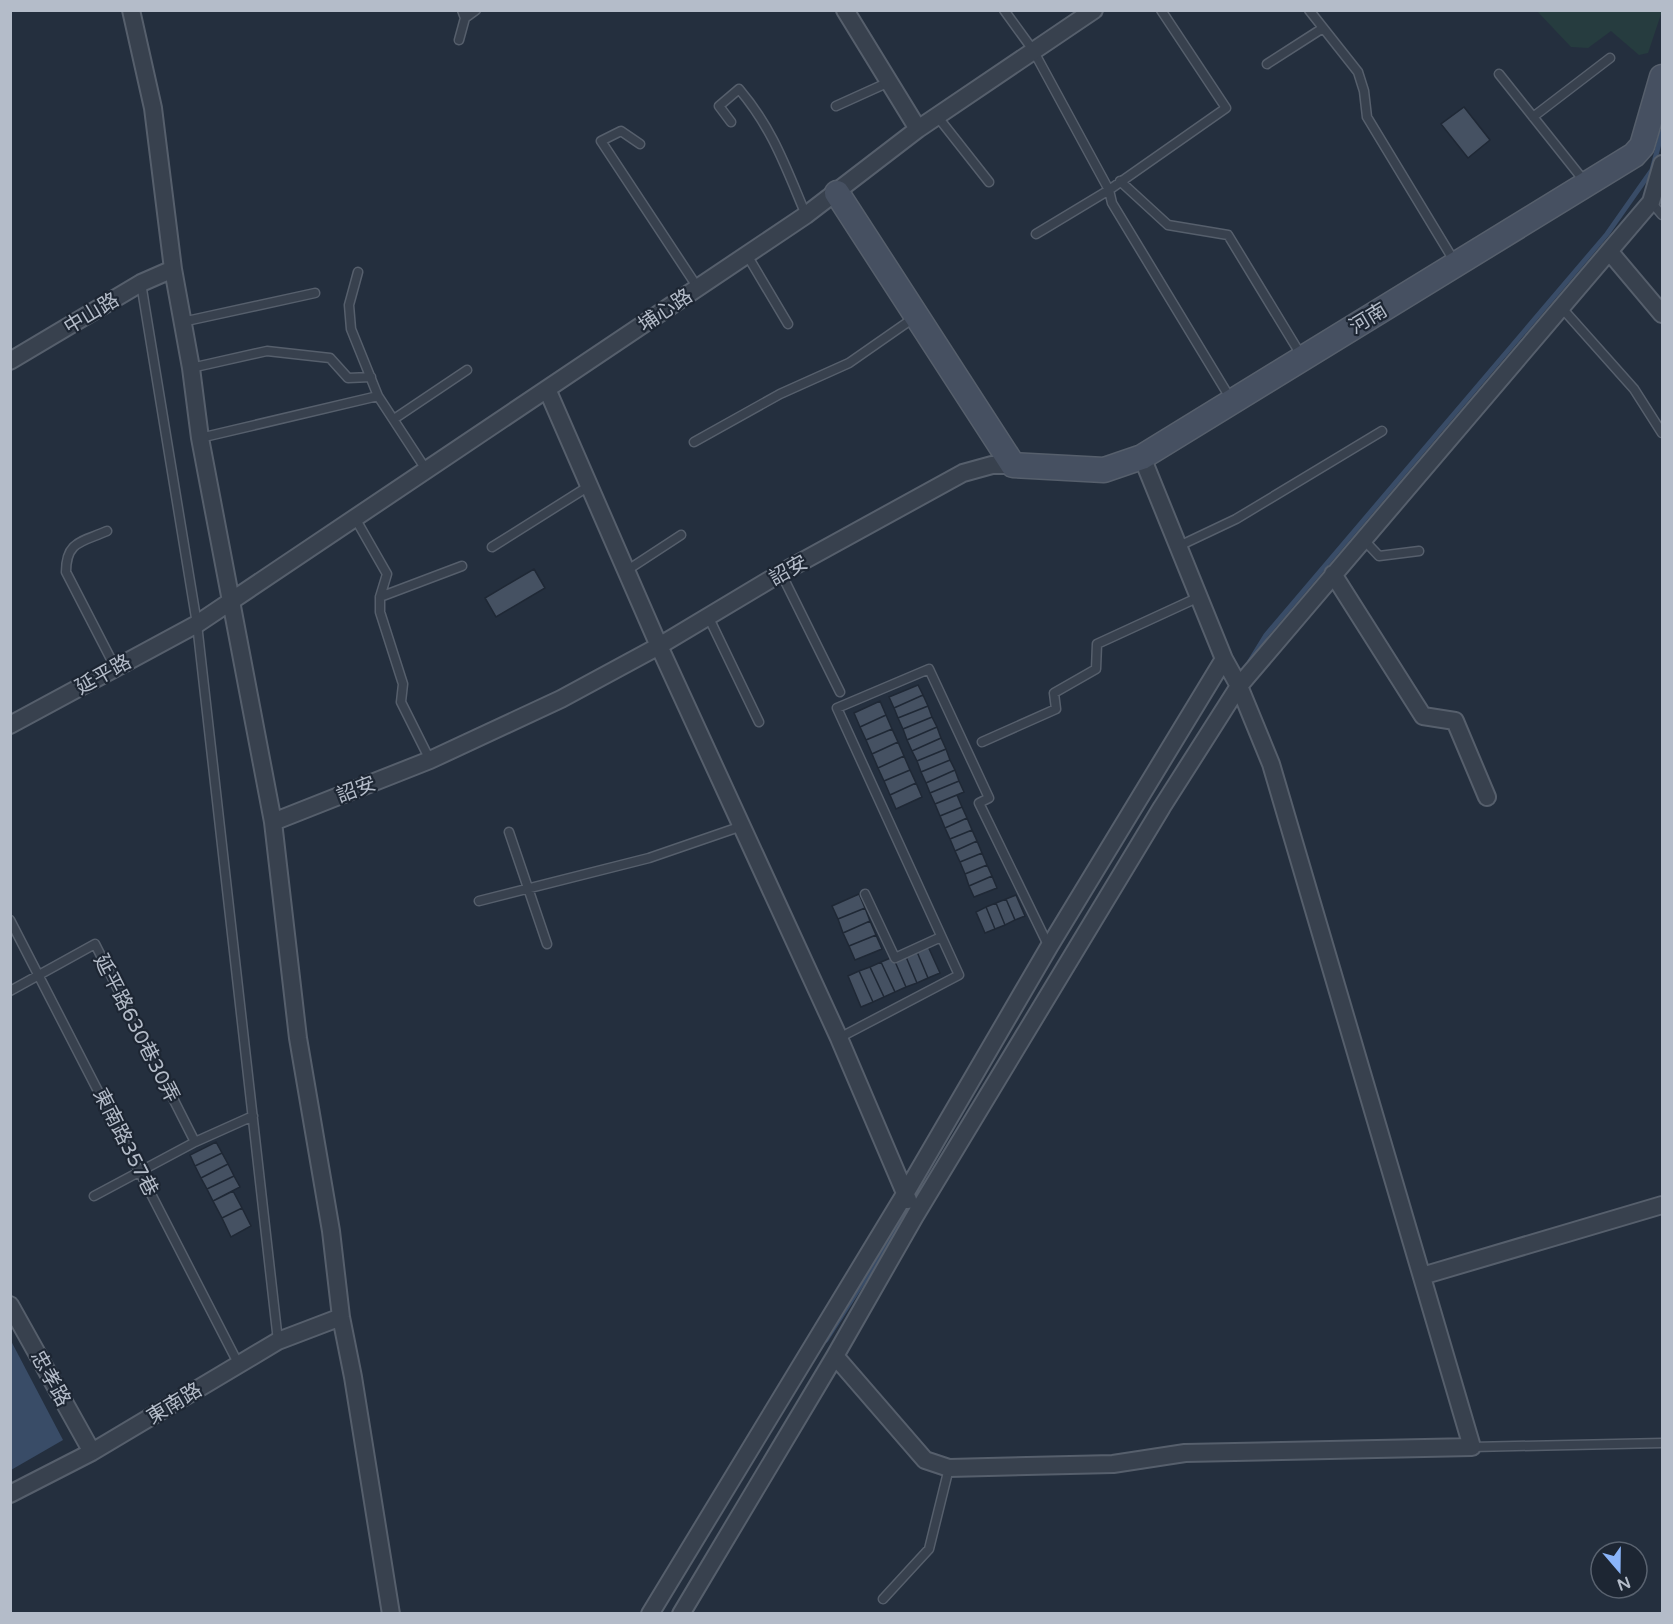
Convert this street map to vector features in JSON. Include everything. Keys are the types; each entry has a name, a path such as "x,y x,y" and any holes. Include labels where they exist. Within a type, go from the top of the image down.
{"street":[{"path":"131,10 153,108 173,269 191,368 200,438 273,822 298,1038 331,1231 341,1317 353,1377 391,1614"},
{"path":"845,10 918,129"},
{"name":"埔心路","path":"230,601 806,215 918,129 1094,10"},
{"name":"河南","path":"1013,465 1104,470 1142,457 1634,155 1642,146 1662,77"},
{"path":"681,1614 835,1356 915,1216 1162,807 1239,686 1651,202 1662,164"},
{"path":"837,193 1013,465"},
{"path":"1609,251 1660,305"},
{"name":"中山路","path":"10,361 141,282 173,269"},
{"path":"547,389 658,645 839,1038 915,1216"},
{"path":"835,1356 926,1460 949,1468 1113,1464 1185,1453 1472,1447 1271,764 1239,686 1224,659 1142,457"},
{"name":"詔安","path":"273,822 430,760 561,699 781,573 963,473 992,465 1013,465"},
{"path":"1333,574 1423,716 1455,721 1487,797"},
{"name":"延平路","path":"10,726 197,624 230,601"},
{"path":"650,1614 905,1194 1049,948 1224,659"},
{"path":"1422,1276 1662,1205"},
{"name":"忠孝路","path":"10,1305 92,1452"},
{"name":"東南路","path":"10,1494 92,1452 278,1341 341,1317"}],"lane":[{"path":"459,40 463,14 476,10"},
{"path":"1004,10 1033,50 1109,190 1112,203 1232,401"},
{"path":"1036,234 1109,190 1226,108 1161,10"},
{"path":"1309,10 1358,72 1364,91 1367,117 1456,264"},
{"path":"1267,64 1323,28"},
{"path":"1533,117 1610,58"},
{"path":"1499,74 1587,184"},
{"path":"836,106 889,82"},
{"path":"731,122 719,106 739,89 758,111 775,141 806,215"},
{"path":"937,116 989,182"},
{"path":"640,144 621,131 601,141 698,288"},
{"path":"1120,181 1168,225 1228,235 1303,358"},
{"path":"1651,202 1662,215"},
{"path":"747,255 788,324"},
{"path":"358,272 348,305 351,329 378,396 427,471"},
{"path":"141,282 197,624 278,1341"},
{"path":"182,322 315,293"},
{"path":"1561,307 1634,390 1662,433"},
{"path":"694,442 780,394 849,363 918,315"},
{"path":"191,368 267,351 330,358 348,378 370,378"},
{"path":"394,419 467,370"},
{"path":"200,438 378,396"},
{"path":"1179,546 1236,519 1382,431"},
{"path":"492,547 590,486"},
{"path":"355,518 387,574 380,597 380,612 403,684 401,702 430,760"},
{"path":"107,531 71,547 66,558 66,572 115,667"},
{"path":"626,571 681,535"},
{"path":"1363,538 1379,556 1419,551"},
{"path":"380,597 462,566"},
{"path":"781,573 840,692"},
{"path":"981,742 1056,709 1054,693 1096,669 1097,644 1199,597"},
{"path":"708,616 759,722"},
{"path":"839,1038 959,975 837,708 929,669 989,798 979,803 1049,948"},
{"path":"479,901 649,858 742,826"},
{"path":"509,832 547,944"},
{"path":"865,894 895,958 941,937"},
{"name":"東南路357巷","path":"10,920 239,1365"},
{"name":"延平路630巷30弄","path":"10,991 95,944 195,1142"},
{"path":"94,1196 195,1142 253,1116"},
{"path":"1472,1447 1662,1443"},
{"path":"883,1599 929,1549 949,1468"}],"green space":[{"path":"1537,11 1662,11 1648,53 1639,55 1611,31 1588,48 1571,47"}],"water":[{"path":"10,1339 63,1440 11,1470 10,1470"}],"building":[{"path":"1464,107 1490,140 1468,158 1441,124"},
{"path":"534,569 545,588 496,617 485,598"},
{"path":"918,685 923,695 894,708 889,697"},
{"path":"923,695 928,706 898,718 894,708"},
{"path":"880,701 886,715 860,727 854,713"},
{"path":"928,706 932,717 903,729 898,718"},
{"path":"886,715 892,729 866,740 860,727"},
{"path":"932,717 937,727 907,740 903,729"},
{"path":"937,727 941,738 912,751 907,740"},
{"path":"892,729 898,742 872,754 866,740"},
{"path":"941,738 946,749 917,761 912,751"},
{"path":"898,742 904,756 878,768 872,754"},
{"path":"946,749 950,760 921,772 917,761"},
{"path":"904,756 910,770 884,781 878,768"},
{"path":"950,760 955,770 926,783 921,772"},
{"path":"910,770 916,783 890,795 884,781"},
{"path":"955,770 959,781 930,793 926,783"},
{"path":"959,781 964,792 935,804 930,793"},
{"path":"916,783 922,797 896,809 890,795"},
{"path":"957,795 962,807 940,816 935,804"},
{"path":"962,807 967,818 945,828 940,816"},
{"path":"967,818 972,830 950,839 945,828"},
{"path":"972,830 977,841 955,851 950,839"},
{"path":"977,841 982,853 960,862 955,851"},
{"path":"982,853 987,865 965,874 960,862"},
{"path":"987,865 992,876 969,886 965,874"},
{"path":"992,876 997,888 974,897 969,886"},
{"path":"859,894 865,908 838,919 832,906"},
{"path":"1016,895 1025,916 1015,920 1006,899"},
{"path":"1006,899 1015,920 1005,925 996,903"},
{"path":"996,903 1005,925 995,929 986,907"},
{"path":"986,907 995,929 985,933 976,912"},
{"path":"865,908 870,921 843,933 838,919"},
{"path":"870,921 876,935 849,946 843,933"},
{"path":"876,935 882,949 855,960 849,946"},
{"path":"926,942 940,973 928,978 915,947"},
{"path":"915,947 928,978 917,983 904,952"},
{"path":"904,952 917,983 906,987 893,957"},
{"path":"893,957 906,987 895,992 881,962"},
{"path":"881,962 895,992 884,997 870,967"},
{"path":"870,967 884,997 873,1002 859,971"},
{"path":"859,971 873,1002 861,1007 848,976"},
{"path":"216,1142 222,1153 195,1166 190,1155"},
{"path":"222,1153 228,1164 201,1178 195,1166"},
{"path":"228,1164 234,1176 207,1189 201,1178"},
{"path":"234,1176 240,1187 213,1201 207,1189"},
{"path":"233,1191 242,1208 222,1218 213,1201"},
{"path":"242,1208 251,1226 231,1237 222,1218"}],"waterway":[{"path":"1250,661 1266,635 1607,234 1652,170 1662,132"},
{"path":"826,1340 913,1204"}]}
